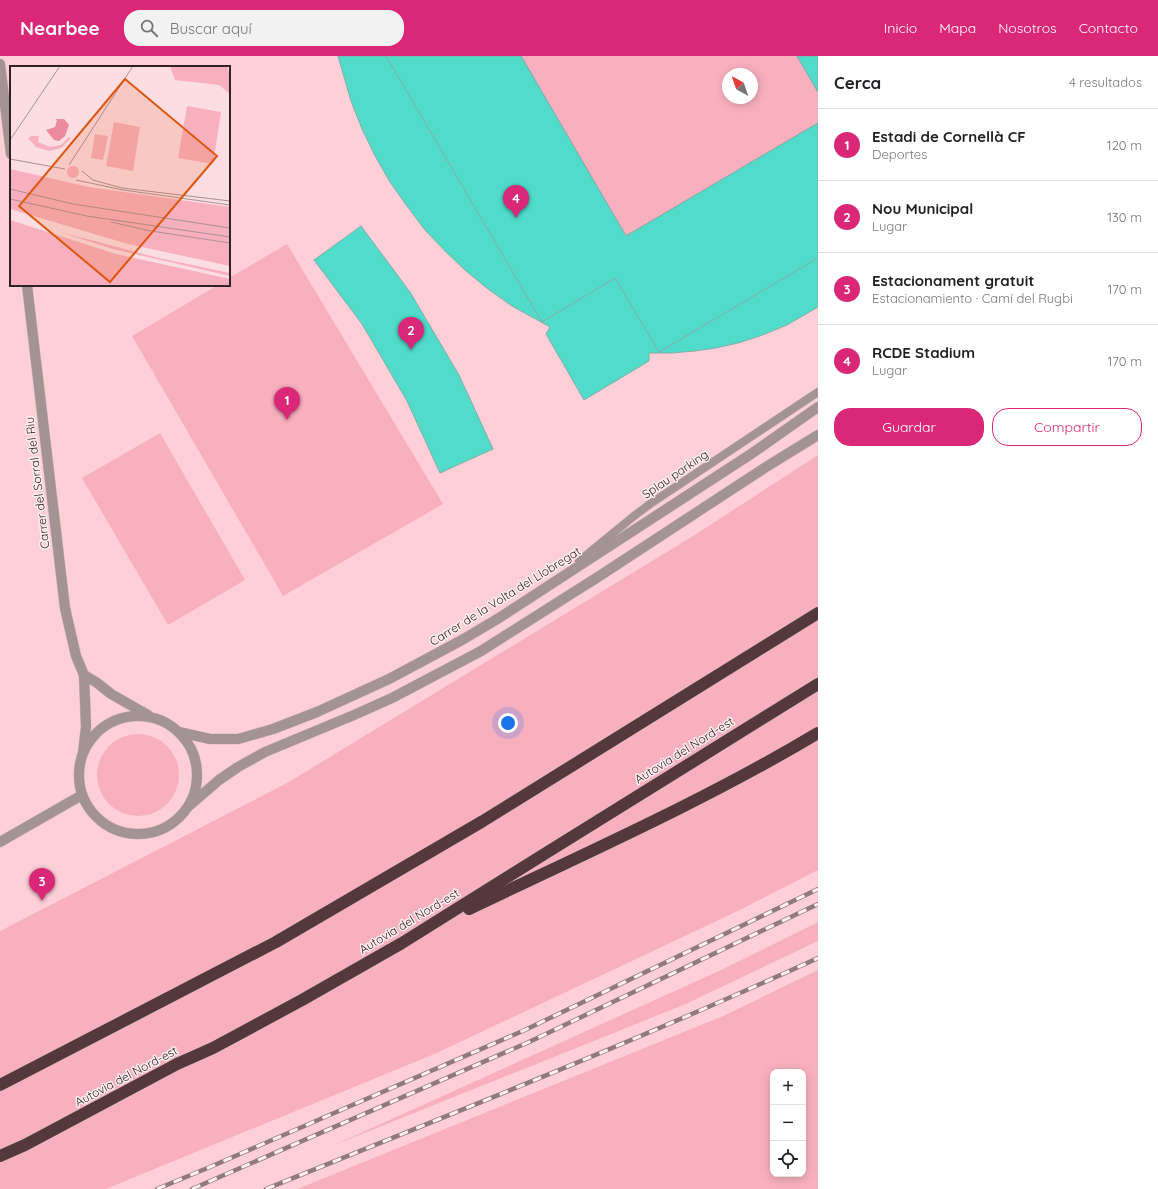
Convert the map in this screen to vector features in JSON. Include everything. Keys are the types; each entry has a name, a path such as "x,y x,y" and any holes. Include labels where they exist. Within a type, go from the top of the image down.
{"highway":[{"path":"0,1085 276,942 490,817 818,613"},
{"name":"Autovia del Nord-est","path":"0,1156 25,1145 177,1064 213,1048 302,1000 402,943 818,684"},
{"path":"421,931 638,829 743,776 818,734"}],"street":[{"path":"0,64 10,146"},
{"name":"Carrer del Sorral del Riu","path":"27,286 65,608 76,656 84,675 86,727 83,753"},
{"name":"Carrer de la Volta del Llobregat","path":"179,732 210,739 238,739 273,729 317,712 390,679 462,640 552,584 751,454 818,407"},
{"path":"153,718 132,716 114,722 98,732 91,739 83,753 79,768 79,777 85,803 102,823 118,831 139,834 149,833 169,827 178,821 190,805 219,780 238,767 265,752 392,698 481,650 601,575 766,467 818,435"},
{"path":"84,675 111,694 179,732 186,740 191,749 197,768 197,786 190,805"},
{"path":"0,842 82,795"}],"lane":[{"name":"Splau parking","path":"552,584 650,504 818,392"}],"shaded area":[{"path":"0,56 818,56 818,455 693,536 287,783 0,931"},
{"path":"521,56 797,56 818,92 818,123 626,236"},
{"path":"287,244 443,504 283,596 132,336 216,286 230,286 230,277"},
{"path":"160,433 245,580 168,625 82,478"},
{"path":"818,455 818,870 738,911 437,1053 106,1189 0,1189 0,931 287,783 693,536"},
{"path":"138,734 154,737 167,746 176,759 179,775 176,791 167,804 154,813 138,816 122,813 109,804 100,791 97,775 100,759 109,746 122,737"},
{"path":"818,870 818,922 721,970 344,1141 686,1004 818,941 818,970 723,1016 297,1189 106,1189 437,1053 738,911"},
{"path":"818,922 818,941 686,1004 332,1146 721,970"},
{"path":"818,970 818,1189 297,1189 723,1016"}],"building":[{"path":"338,56 521,56 626,236 818,123 818,307 787,325 738,343 695,351 649,353 649,361 584,400 546,334 550,327 512,306 466,271 425,230 407,206 390,182 362,129 351,101"},
{"path":"386,56 521,56 626,236 818,123 818,258 659,352 615,278 542,322"},
{"path":"797,56 818,56 818,92"},
{"path":"797,56 818,56 818,92"},
{"path":"361,226 410,292 459,375 493,449 440,473 407,401 362,324 314,260"}],"railway":[{"path":"157,1189 525,1030 818,889"},
{"path":"192,1189 529,1042 818,904"},
{"path":"266,1189 613,1048 818,958"}],"place":[{"name":"RCDE Stadium","path":"516,218"},
{"name":"Nou Municipal","path":"411,350"},
{"name":"Estadi de Cornellà CF","path":"287,420"},
{"name":"Estacionament gratuit","path":"42,901"}]}
